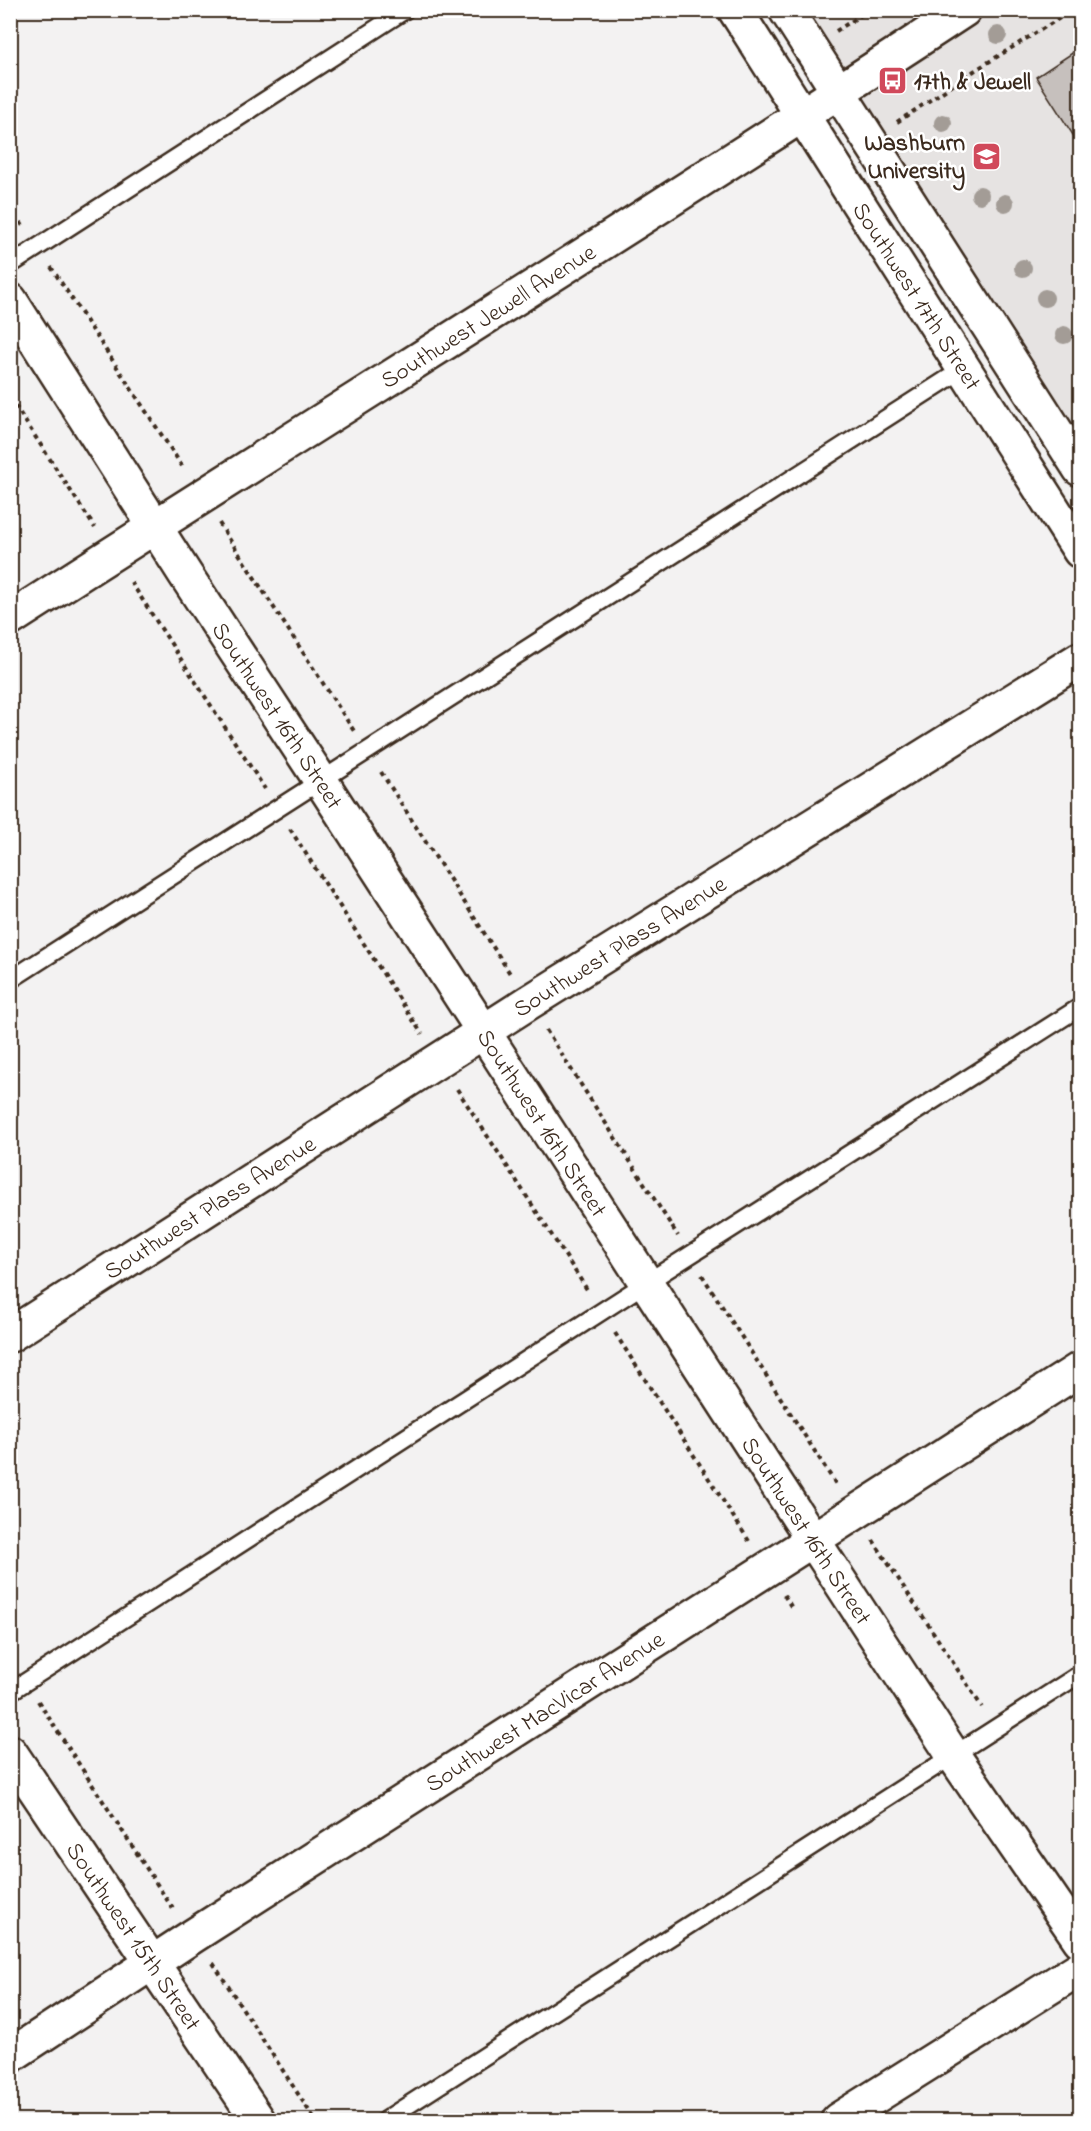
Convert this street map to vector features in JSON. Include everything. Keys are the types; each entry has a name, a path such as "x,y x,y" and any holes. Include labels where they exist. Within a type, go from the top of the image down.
{"street":[{"name":"Southwest 17th Street","path":"735,10 1080,551"},
{"name":"Southwest 17th Street","path":"786,10 1080,469"},
{"name":"Southwest Jewell Avenue","path":"10,619 803,116 964,10"},
{"name":"Southwest 16th Street","path":"10,300 184,574 321,781 953,1755 1080,1940"},
{"name":"Southwest Plass Avenue","path":"10,1335 528,1003 1080,659"},
{"name":"Southwest MacVicar Avenue","path":"10,2056 193,1936 1080,1369"},
{"name":"Southwest 15th Street","path":"10,1752 258,2121"},
{"path":"838,2121 1080,1968"}],"lane":[{"path":"10,265 405,10"},
{"path":"10,980 963,369"},
{"path":"10,1692 1080,1007"},
{"path":"385,2121 1080,1674"}],"path":[{"path":"830,35 869,10"},
{"path":"895,123 1068,13 1080,11"},
{"path":"10,207 367,751 987,1715"},
{"path":"10,398 792,1608"},
{"path":"26,1682 165,1899 221,1974 315,2121"}],"shaded area":[{"name":"Washburn University","path":"799,11 1080,11 1080,451"}],"building":[{"path":"1080,48 1080,146 1036,77"}],"place":[{"name":"17th & Jewell","path":"893,81"},
{"name":"Washburn University","path":"986,156"}]}
